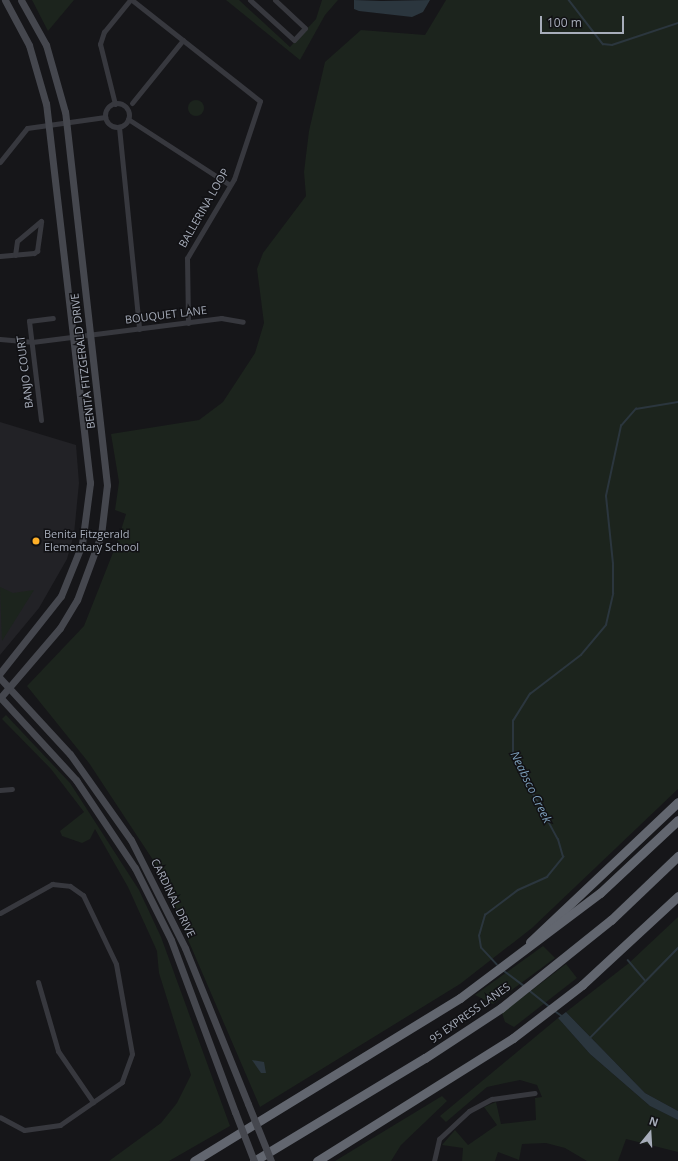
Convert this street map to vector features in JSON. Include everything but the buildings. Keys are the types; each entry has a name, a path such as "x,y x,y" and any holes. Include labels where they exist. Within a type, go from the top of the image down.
{"highway":[{"path":"534,942 678,802"},
{"path":"194,1161 471,990 600,893 678,820"},
{"name":"95 EXPRESS LANES","path":"254,1161 425,1058 501,1008 560,962 678,856"},
{"path":"317,1161 524,1030 582,986 678,896"}],"main road":[{"name":"BENITA FITZGERALD DRIVE","path":"0,673 53,610 74,565 85,532 90,468 50,125 35,62 5,0"},
{"name":"BENITA FITZGERALD DRIVE","path":"0,698 67,617 85,582 101,535 107,469 66,123 51,59 21,0"},
{"name":"CARDINAL DRIVE","path":"0,678 10,686 79,766 148,870 186,948 271,1161"},
{"name":"CARDINAL DRIVE","path":"0,698 76,780 135,868 171,940 254,1161"}],"street":[{"name":"BALLERINA LOOP","path":"115,104 100,44 104,32 131,0 260,101 230,185 187,258 188,323"},
{"path":"250,0 294,40 305,28 275,0"},
{"path":"132,103 183,40"},
{"path":"115,104 127,109 128,119 119,127 112,126 105,117 106,110 115,104"},
{"path":"0,162 27,128 105,117"},
{"path":"128,119 230,185"},
{"path":"119,127 139,329"},
{"path":"0,256 15,255 38,249 41,221 17,241 15,255"},
{"name":"BANJO COURT","path":"41,420 29,321 53,318"},
{"name":"BOUQUET LANE","path":"0,339 32,342 228,318 242,322"},
{"path":"0,790 12,789"},
{"path":"0,913 45,886 70,886 83,895 108,944 122,987 132,1054 122,1082 60,1125 41,1130 17,1129 0,1117"},
{"path":"38,982 58,1051 93,1102"},
{"path":"434,1161 435,1148 450,1127 480,1103 535,1093"}],"shaded area":[{"path":"32,0 74,0 48,31"},
{"path":"226,0 239,0 290,47 316,19 322,0 338,0 325,15 300,60"},
{"path":"354,0 430,0 423,12 412,17 359,11 354,9"},
{"path":"446,0 678,0 678,789 532,928 460,984 260,1107 155,863 89,763 27,686 84,626 118,540 126,514 115,510 119,482 111,434 199,420 223,402 255,353 264,323 257,269 263,253 306,196 304,172 309,131 325,62 361,30 425,35"},
{"path":"196,100 203,105 204,108 199,115 196,116 189,111 188,108 193,101"},
{"name":"Benita Fitzgerald Elementary School","path":"0,422 76,445 79,483 74,534 67,559 39,608 0,655"},
{"path":"0,587 13,593 34,590 2,641"},
{"path":"6,715 70,783 139,890 161,937 230,1126 169,1161 109,1161 161,1123 177,1103 191,1075 159,973 157,951 128,887 95,829 90,839 82,843 62,836 60,831 84,812 51,769 2,719"},
{"path":"678,917 678,1111 645,1093 566,1012 629,963"},
{"path":"543,946 555,958 493,1004 475,995"},
{"path":"566,964 577,978 514,1027 505,1022 502,1013"},
{"path":"566,1012 645,1093 678,1111 678,1120 650,1106 590,1054 558,1018"},
{"path":"558,1018 590,1054 650,1106 678,1120 678,1152 626,1139 618,1161 587,1161 565,1148 546,1143 522,1144 519,1160 498,1152 495,1161 462,1161 463,1148 442,1145 455,1130 468,1145 497,1125 484,1107 496,1102 501,1124 536,1120 535,1098 542,1097 537,1085 520,1080 487,1087 446,1122 440,1116"},
{"path":"252,1060 264,1062 266,1073 261,1073"},
{"path":"442,1096 447,1101 401,1145 391,1161 335,1161"}],"waterway":[{"name":"Neabsco Creek","path":"569,0 603,44 612,45 678,23"},
{"name":"Neabsco Creek","path":"497,965 481,948 479,936 485,915 518,890 547,877 563,857 558,840 513,757 513,721 530,694 581,655 606,625 613,594 613,564 606,496 621,426 636,409 678,402"},
{"path":"590,1038 678,948"},
{"path":"628,960 645,980"},
{"name":"Neabsco Creek","path":"503,970 524,986"},
{"name":"Neabsco Creek","path":"529,990 549,1006"},
{"name":"Neabsco Creek","path":"555,1011 562,1016"}],"place":[{"name":"Benita Fitzgerald Elementary School","path":"36,541"}]}
